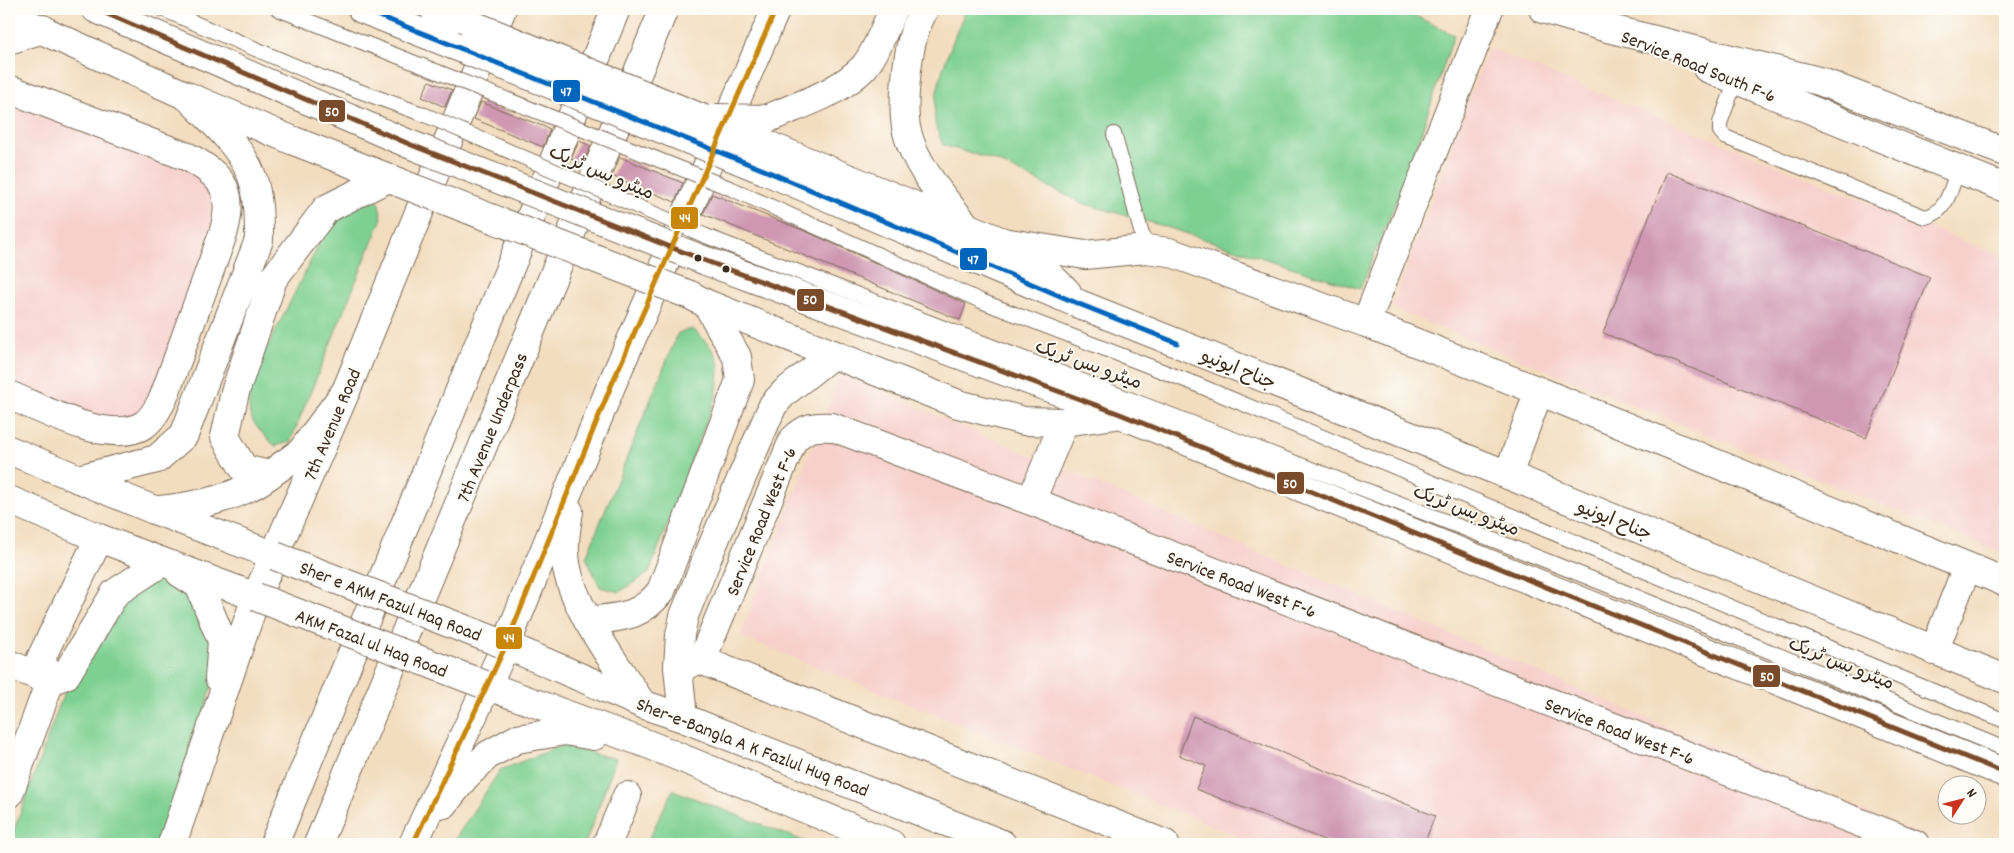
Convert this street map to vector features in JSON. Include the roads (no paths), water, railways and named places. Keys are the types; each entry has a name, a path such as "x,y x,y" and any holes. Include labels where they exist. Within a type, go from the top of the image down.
{"main road":[{"path":"96,9 409,144 706,249 1120,414 2005,773"},
{"name":"جناح ایونیو","path":"362,9 462,25 767,158 1079,304 1508,475 2005,679"},
{"path":"434,9 462,25 701,118 767,158 967,226 1004,242 1039,265 1079,304"},
{"name":"7th Avenue Road","path":"172,844 256,597 346,391 502,9"},
{"path":"274,844 616,9"},
{"name":"7th Avenue Underpass","path":"318,844 664,9"},
{"path":"414,842 506,645 572,479 776,9"},
{"path":"701,118 767,118 840,88 865,66 882,36 893,9"},
{"path":"924,9 914,33 904,86 906,131 915,154 941,198 967,226"},
{"path":"1366,323 1489,9"},
{"path":"1543,9 1611,30"},
{"path":"9,15 187,96 294,141 958,404 1024,420 1064,422 1120,414"},
{"path":"9,40 43,29"},
{"name":"Service Road South F-6","path":"1611,30 2005,188"},
{"name":"Service Road South F-6","path":"1611,30 1819,81 2005,152"},
{"path":"9,88 188,157 199,163 220,181 227,194 229,206 223,234 163,399 155,413 146,423 134,429 110,432 83,425 9,395"},
{"path":"78,478 156,460 184,435 259,240 258,206 251,174 230,140 187,96"},
{"path":"269,475 244,469 225,437 234,392 273,279 326,209 394,180"},
{"path":"1004,242 1085,255 1146,249 1169,252 1366,323 1540,391 2005,582"},
{"path":"588,621 618,618 643,610 661,591 740,380 737,357 698,300"},
{"path":"683,718 688,663 680,635 684,616 708,556 773,405 785,392 833,354"},
{"path":"154,510 202,505 252,488 301,452 346,391"},
{"path":"1508,475 1540,391"},
{"path":"1031,501 1064,422"},
{"name":"Service Road West F-6","path":"688,663 705,652 714,634 793,440 802,431 811,427 832,427 1031,501 1915,844"},
{"path":"9,450 154,510 275,556"},
{"path":"572,479 565,553 572,587 588,621 642,704"},
{"path":"9,500 100,538 256,597"},
{"path":"9,794 50,681 41,658 100,538"},
{"name":"Sher e AKM Fazul Haq Road","path":"275,556 506,645"},
{"path":"9,664 50,681 66,675 115,593 162,562"},
{"path":"162,562 199,585 222,641 217,709"},
{"path":"1934,651 1967,567"},
{"name":"AKM Fazal ul Haq Road","path":"256,597 488,686"},
{"name":"Sher-e-Bangla A K Fazlul Huq Road","path":"506,645 642,704 683,718 1002,844"},
{"path":"688,663 1165,844"},
{"name":"Sher-e-Bangla A K Fazlul Huq Road","path":"488,686 650,745 892,844"},
{"path":"414,842 465,777 488,755 517,739 565,731 650,745"},
{"path":"607,844 627,796"}],"lane":[{"name":"میٹرو بس ٹریک","path":"162,9 321,77 425,115 706,249 974,340 1165,411 1561,566 2005,748"},
{"name":"میٹرو بس ٹریک","path":"278,9 732,189 981,301 1220,394 2005,721"},
{"path":"1736,80 1720,123 1720,131 1725,138 1925,217 1934,215 1943,207 1958,169"},
{"path":"1114,134 1146,249"}]}
